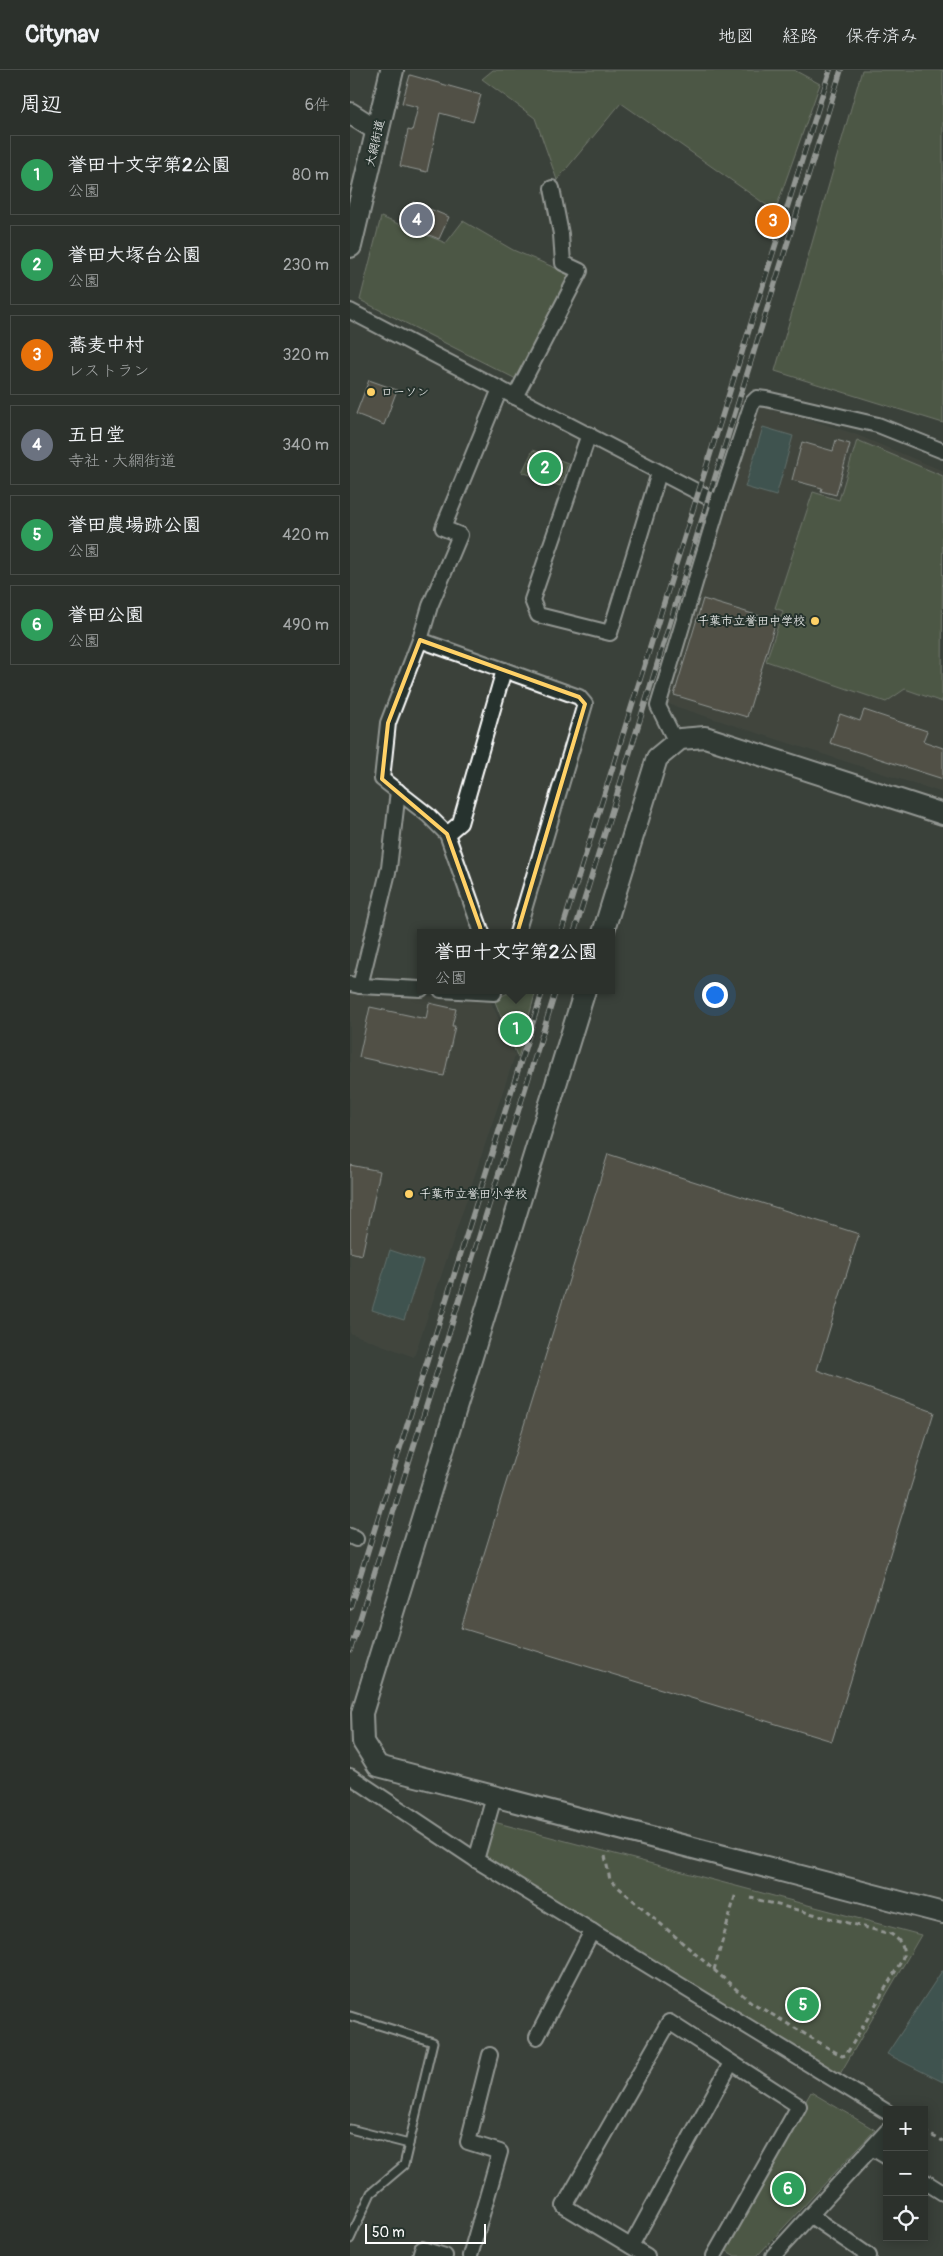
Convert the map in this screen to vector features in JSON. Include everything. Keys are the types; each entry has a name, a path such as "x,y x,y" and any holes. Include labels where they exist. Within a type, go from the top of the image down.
{"main road":[{"name":"大網街道","path":"350,246 392,70"}],"street":[{"path":"350,113 378,131"},
{"path":"515,397 580,271 563,263 561,234 552,188"},
{"path":"350,311 719,503"},
{"path":"481,929 447,834 428,815 382,779 388,723 420,640 430,606 460,535 443,528 500,389"},
{"path":"676,742 658,706 719,503 752,403 757,398 878,425 943,451"},
{"path":"589,434 532,600 538,615 610,632 659,473"},
{"path":"420,640 580,697 585,704 518,929"},
{"path":"447,834 460,823 504,670"},
{"path":"604,929 657,758 680,739 705,737 943,814"},
{"path":"398,791 389,868 355,985 417,989"},
{"path":"584,994 362,1713 363,1742 378,1766 943,1913"},
{"path":"350,1776 476,1860 883,2110"},
{"path":"476,1860 494,1796"},
{"path":"537,2037 592,1931"},
{"path":"647,2256 564,2206 669,2022 799,2106 714,2256"},
{"path":"470,2256 500,2152 468,2142 490,2055"},
{"path":"631,2246 731,2063"},
{"path":"773,2256 883,2135"},
{"path":"872,2148 883,2155"},
{"path":"928,2184 943,2193"},
{"path":"811,2216 869,2256"},
{"path":"420,2256 422,2249 445,2256"}],"lane":[{"path":"350,2016 433,2042 404,2165 371,2193 350,2239"},
{"path":"350,2129 409,2144"}],"path":[{"path":"605,1856 610,1880 751,2002 842,2056 846,2055 902,1960 904,1954 899,1940 891,1934 751,1898"},
{"path":"714,1970 736,1893"},
{"path":"928,2134 943,2141"}],"highlighted area":[{"path":"420,640 579,697 585,704 511,954 490,971 480,927 447,834 382,779 388,723"}],"shaded area":[{"name":"千葉市立誉田中学校","path":"762,405 852,433 943,471 943,793 662,702 753,411"},
{"name":"千葉市立誉田小学校","path":"350,991 490,1000 515,1055 414,1357 350,1333"}],"green space":[{"path":"493,70 794,70 820,84 775,211 621,103 557,180 535,118 482,79"},
{"path":"862,70 943,70 943,423 775,371"},
{"path":"381,217 446,243 463,221 513,250 572,275 526,384 360,300"},
{"path":"857,440 943,476 942,702 905,689 886,702 766,661 783,611 775,608 813,492 839,500"},
{"path":"533,450 568,463 560,486 522,472"},
{"path":"506,994 535,994 518,1058 494,999"},
{"path":"494,1822 921,1935 840,2074 488,1861 485,1854"},
{"path":"811,2092 875,2130 757,2256 735,2256 722,2248"}],"water":[{"path":"763,427 793,436 776,496 745,487"},
{"path":"390,1250 423,1261 404,1320 372,1310"},
{"path":"943,1971 943,2082 887,2054"}],"building":[{"path":"410,75 481,95 473,122 440,113 427,172 400,166 408,130 412,131 418,107 402,103"},
{"path":"413,202 449,217 439,239 404,225"},
{"path":"369,380 397,390 384,425 356,414"},
{"path":"836,440 850,444 836,495 821,491 822,488 792,480 802,442 833,451"},
{"path":"703,599 776,621 747,717 674,695"},
{"path":"864,710 927,731 923,741 943,748 943,779 830,743 840,714 860,721"},
{"path":"429,1003 456,1009 452,1026 455,1026 444,1076 359,1057 370,1007 426,1019"},
{"path":"608,1154 859,1234 817,1370 934,1412 832,1741 461,1628"},
{"path":"350,1165 380,1171 362,1255 350,1252"}],"railway":[{"path":"562,929 830,70"},
{"path":"575,929 841,70"},
{"path":"350,1608 542,994"},
{"path":"350,1651 555,994"}],"place":[{"name":"五日堂","path":"417,220"},
{"name":"蕎麦中村","path":"773,221"},
{"name":"ローソン","path":"371,392"},
{"name":"誉田大塚台公園","path":"545,468"},
{"name":"千葉市立誉田中学校","path":"815,621"},
{"name":"誉田十文字第2公園","path":"516,1029"},
{"name":"千葉市立誉田小学校","path":"409,1194"},
{"name":"誉田農場跡公園","path":"803,2005"},
{"name":"誉田公園","path":"788,2189"}]}
